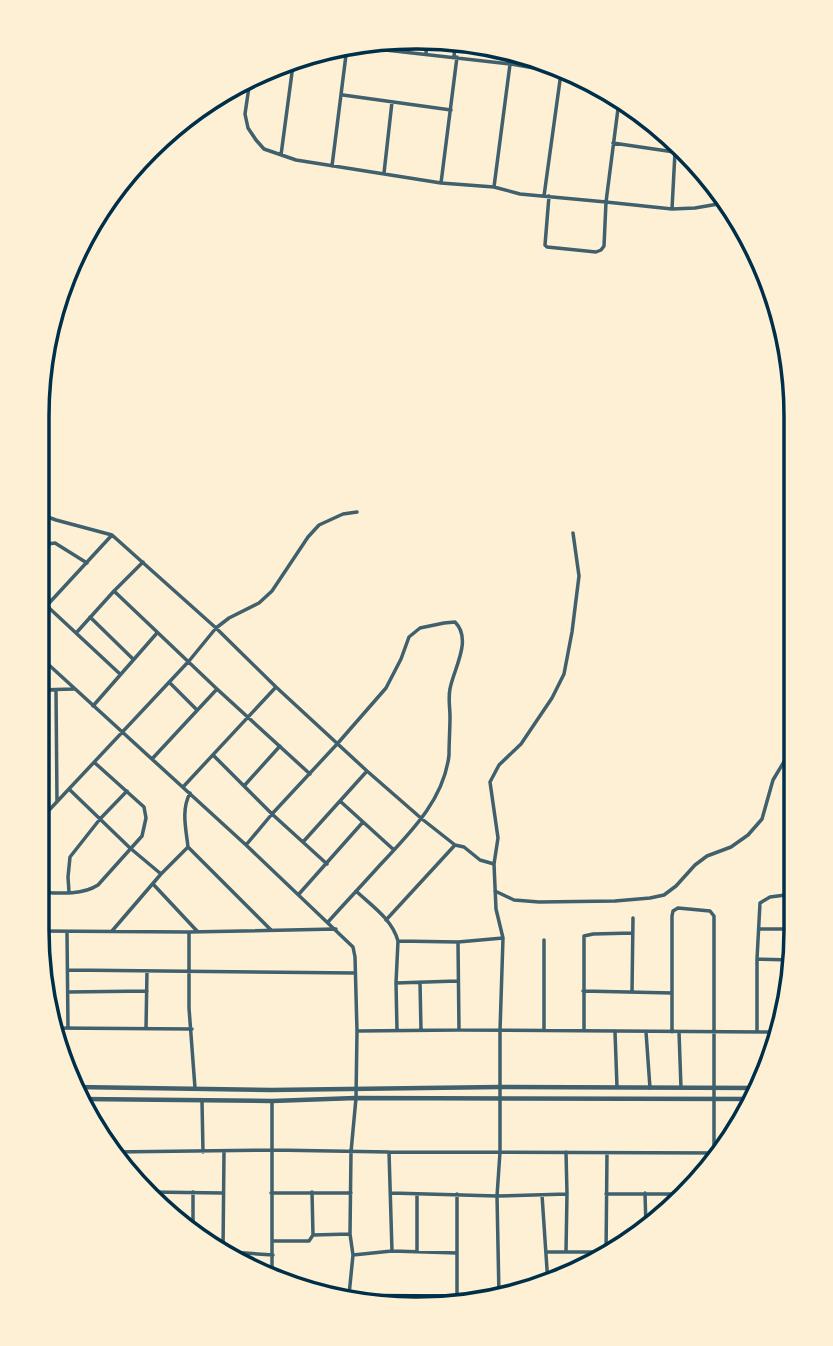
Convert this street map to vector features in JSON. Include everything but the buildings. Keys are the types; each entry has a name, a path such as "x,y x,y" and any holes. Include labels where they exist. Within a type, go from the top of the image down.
{"street":[{"path":"399,50 529,67"},
{"path":"441,183 452,110 455,51"},
{"path":"332,166 348,56"},
{"path":"494,187 511,64"},
{"path":"281,155 292,71"},
{"path":"561,79 547,196 547,247 596,251 604,246 606,202 618,109"},
{"path":"249,90 245,114 248,128 256,140 264,149 296,160 441,183 494,187 520,194 672,209 716,204"},
{"path":"342,95 452,110"},
{"path":"384,174 392,102"},
{"path":"613,143 670,151"},
{"path":"672,209 675,156"},
{"path":"49,810 189,661 216,628 229,618 259,603 272,591 307,537 319,525 343,514 357,512"},
{"path":"49,517 113,535 367,771 455,845 464,847 480,860 494,864"},
{"path":"499,1287 497,1196 503,938 496,909 494,864 498,838 490,782 499,765 521,744 552,698 564,674 579,576 573,533"},
{"path":"49,604 113,535"},
{"path":"49,544 55,543 87,563"},
{"path":"77,633 143,562"},
{"path":"114,591 310,774"},
{"path":"49,608 120,674"},
{"path":"90,617 134,659"},
{"path":"246,845 386,688 409,637 420,628 455,622 461,630 462,643 457,669 450,686 447,766 442,785 422,818 328,922"},
{"path":"93,706 157,633"},
{"path":"49,665 190,793 353,947 357,1031 356,1098 351,1152 352,1255 349,1291"},
{"path":"169,682 198,710"},
{"path":"183,787 276,687"},
{"path":"49,691 74,689"},
{"path":"152,759 217,689"},
{"path":"56,691 57,802"},
{"path":"244,786 280,746"},
{"path":"213,755 327,864"},
{"path":"495,891 514,900 539,902 615,901 664,895 707,856 731,847 748,835 762,819 773,780 784,762"},
{"path":"49,892 83,892 98,885 142,836 145,827 144,807 95,763"},
{"path":"303,842 367,771"},
{"path":"70,790 161,874"},
{"path":"69,892 70,857 100,819 127,791"},
{"path":"190,793 185,802 184,815 188,847 272,931"},
{"path":"340,801 394,850"},
{"path":"299,894 363,822"},
{"path":"386,919 455,845"},
{"path":"112,930 188,847"},
{"path":"153,884 198,932"},
{"path":"356,891 392,925 398,941 397,1030"},
{"path":"757,1032 760,903 770,897 784,895"},
{"path":"671,1032 673,911 678,908 710,911 714,916 714,1145"},
{"path":"632,992 633,918"},
{"path":"49,931 336,929"},
{"path":"759,929 784,929"},
{"path":"67,932 68,1028"},
{"path":"189,932 188,972 195,1088"},
{"path":"584,1031 584,936 633,933"},
{"path":"398,941 458,942 503,938"},
{"path":"544,940 544,1030"},
{"path":"458,942 459,1030"},
{"path":"757,959 783,960"},
{"path":"68,970 355,973"},
{"path":"146,1029 147,971"},
{"path":"396,983 458,981"},
{"path":"419,982 421,1030"},
{"path":"68,992 147,991"},
{"path":"583,991 671,993"},
{"path":"63,1028 192,1029"},
{"path":"357,1031 769,1032"},
{"path":"615,1032 618,1089"},
{"path":"646,1032 650,1088"},
{"path":"679,1032 681,1088"},
{"path":"85,1087 271,1090 500,1087 748,1088"},
{"path":"214,1088 214,1099"},
{"path":"91,1099 742,1099"},
{"path":"202,1099 203,1152"},
{"path":"272,1101 272,1267"},
{"path":"124,1152 273,1150 708,1153"},
{"path":"223,1242 224,1152"},
{"path":"389,1152 392,1251"},
{"path":"566,1152 566,1251"},
{"path":"606,1244 607,1153"},
{"path":"160,1192 223,1193"},
{"path":"193,1192 193,1221"},
{"path":"273,1241 309,1241 313,1235 312,1192"},
{"path":"271,1193 351,1193"},
{"path":"391,1193 497,1196 567,1194"},
{"path":"645,1193 646,1217"},
{"path":"417,1194 417,1251"},
{"path":"606,1194 670,1194"},
{"path":"457,1195 457,1295"},
{"path":"542,1195 547,1273"},
{"path":"313,1235 350,1234"},
{"path":"352,1255 392,1251 457,1253"},
{"path":"242,1252 273,1255"},
{"path":"546,1252 591,1253"}]}
